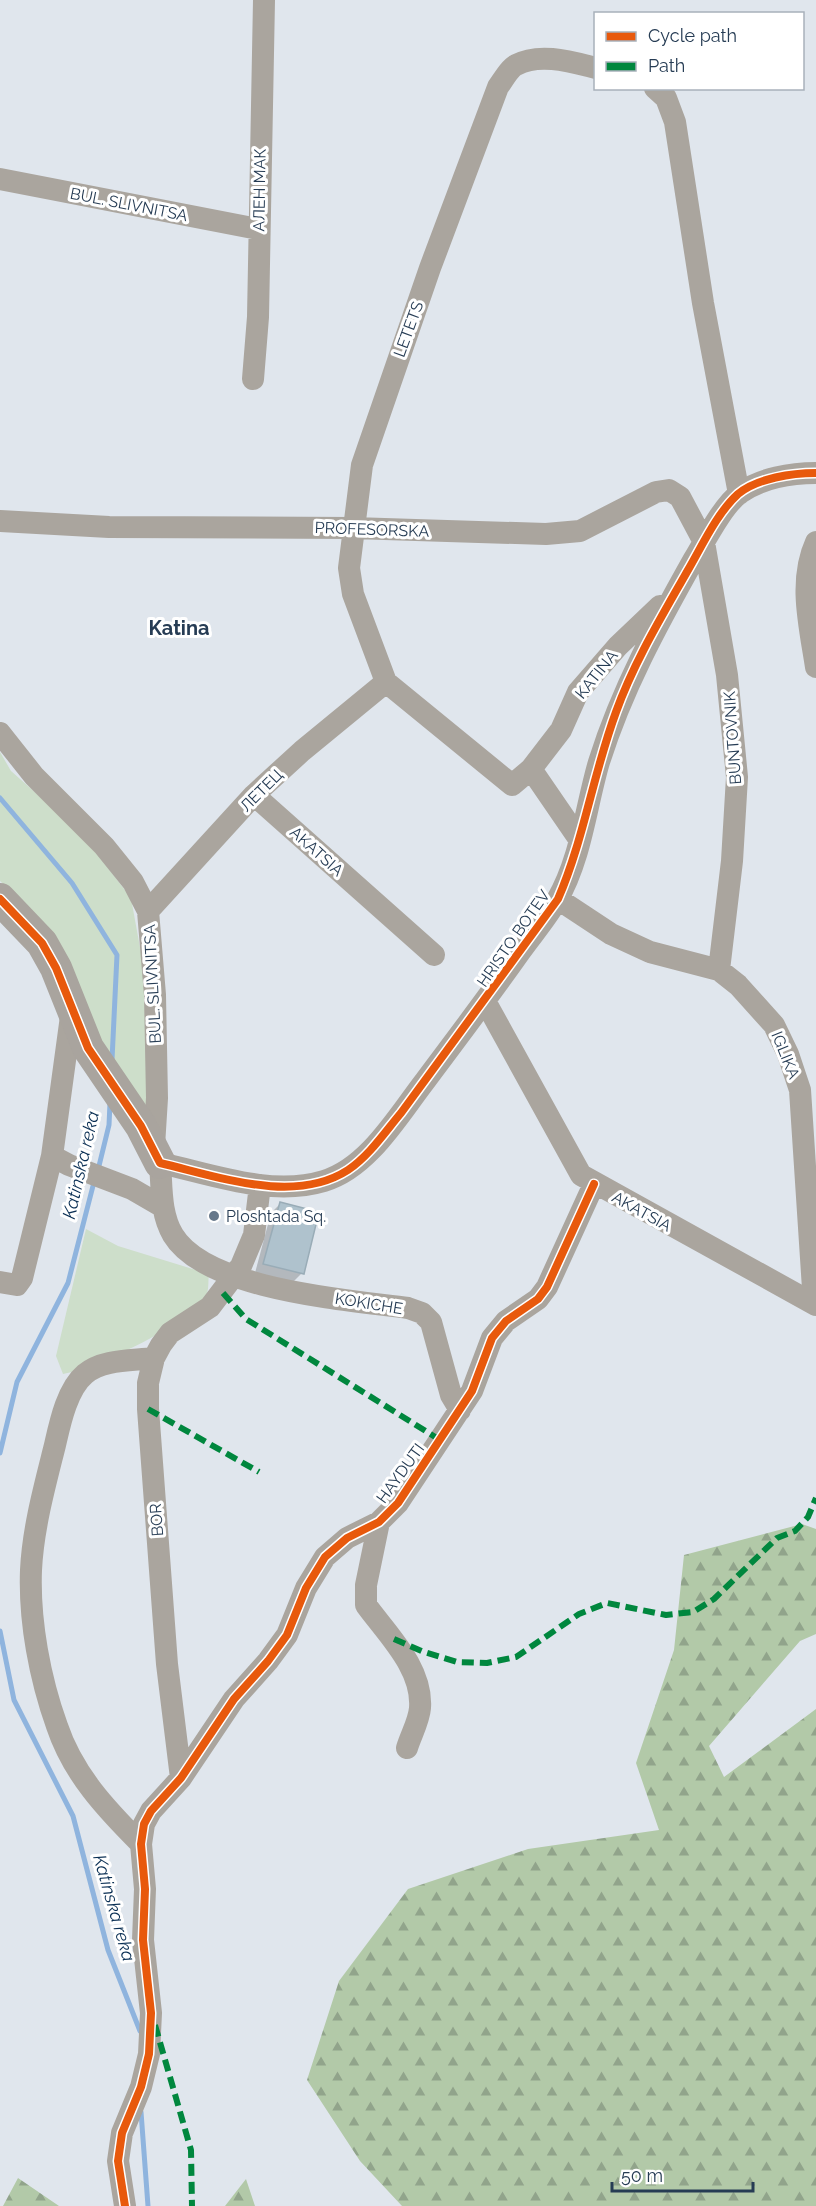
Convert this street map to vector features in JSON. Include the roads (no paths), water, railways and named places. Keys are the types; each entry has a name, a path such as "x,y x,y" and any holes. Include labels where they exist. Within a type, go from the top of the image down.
{"street":[{"name":"АЛЕН МАК","path":"253,379 258,317 264,0"},
{"name":"LETETS","path":"386,682 353,594 349,568 362,465 379,410 498,87 515,65 538,59 569,61 594,67"},
{"path":"657,90 666,98 675,123 703,303 739,494 792,473 816,473"},
{"name":"BUL. SLIVNITSA","path":"0,179 258,229"},
{"name":"PROFESORSKA","path":"0,521 31,525 109,527 353,528 508,534 569,532 580,531 656,492 669,490 680,497 704,542"},
{"name":"HRISTO BOTEV","path":"152,1145 260,1185 297,1185 324,1181 348,1170 373,1146 401,1113 485,1001 558,899 569,873 616,711 641,656 676,590 704,542 739,494"},
{"name":"BUNTOVNIK","path":"704,542 727,675 737,777 732,861 719,970"},
{"path":"816,542 807,569 807,603 816,667"},
{"name":"KATINA","path":"386,682 512,785 531,769 561,730 578,692 618,646 676,590"},
{"name":"ЛЕТЕЦ","path":"148,911 254,795 302,751 386,682"},
{"name":"BUL. SLIVNITSA","path":"0,733 34,776 104,846 133,882 148,911 155,1006 157,1098 152,1145 163,1207"},
{"path":"531,769 579,839"},
{"name":"AKATSIA","path":"254,795 434,955"},
{"name":"IGLIKA","path":"558,899 611,934 650,952 719,970 738,985 774,1025 788,1054 800,1090 815,1305"},
{"path":"2,901 42,943 56,968 88,1048 152,1145"},
{"name":"AKATSIA","path":"485,1001 581,1175 815,1305"},
{"path":"9,1283 22,1278 60,1160 72,1009"},
{"path":"60,1160 117,1183 163,1207"},
{"name":"HAYDUTI","path":"141,1844 144,1824 151,1811 181,1778 234,1699 268,1661 287,1635 306,1588 325,1557 347,1538 379,1522 418,1476 472,1390 492,1338 506,1320 538,1299 547,1287 594,1184"},
{"name":"BOR","path":"181,1778 167,1664 148,1383 154,1358 170,1333 210,1307 241,1266 254,1235 260,1185"},
{"name":"KOKICHE","path":"163,1207 174,1238 227,1284 264,1286 408,1308 422,1313 431,1322 452,1395 460,1410"},
{"path":"125,2206 118,2161 122,2133 141,2087 149,2054 151,2013 143,1940 145,1889 141,1844 100,1803 77,1770 57,1727 40,1661 32,1607 31,1569 43,1493 69,1400 83,1376 99,1365 154,1358"},
{"path":"379,1522 366,1585 366,1605 394,1639 420,1695 420,1710 407,1748"}],"waterway":[{"name":"Katinska reka","path":"0,798 72,883 117,955 112,1060"},
{"name":"Katinska reka","path":"98,1170 109,1125 110,1103"},
{"name":"Katinska reka","path":"0,1453 17,1382 68,1283 94,1182"},
{"name":"Katinska reka","path":"0,1631 14,1700 73,1816 108,1950 140,2031"},
{"name":"Katinska reka","path":"141,2112 148,2206"}],"place":[{"name":"Ploshtada Sq.","path":"214,1216"}],"district":[{"name":"Katina","path":"179,628"}]}
